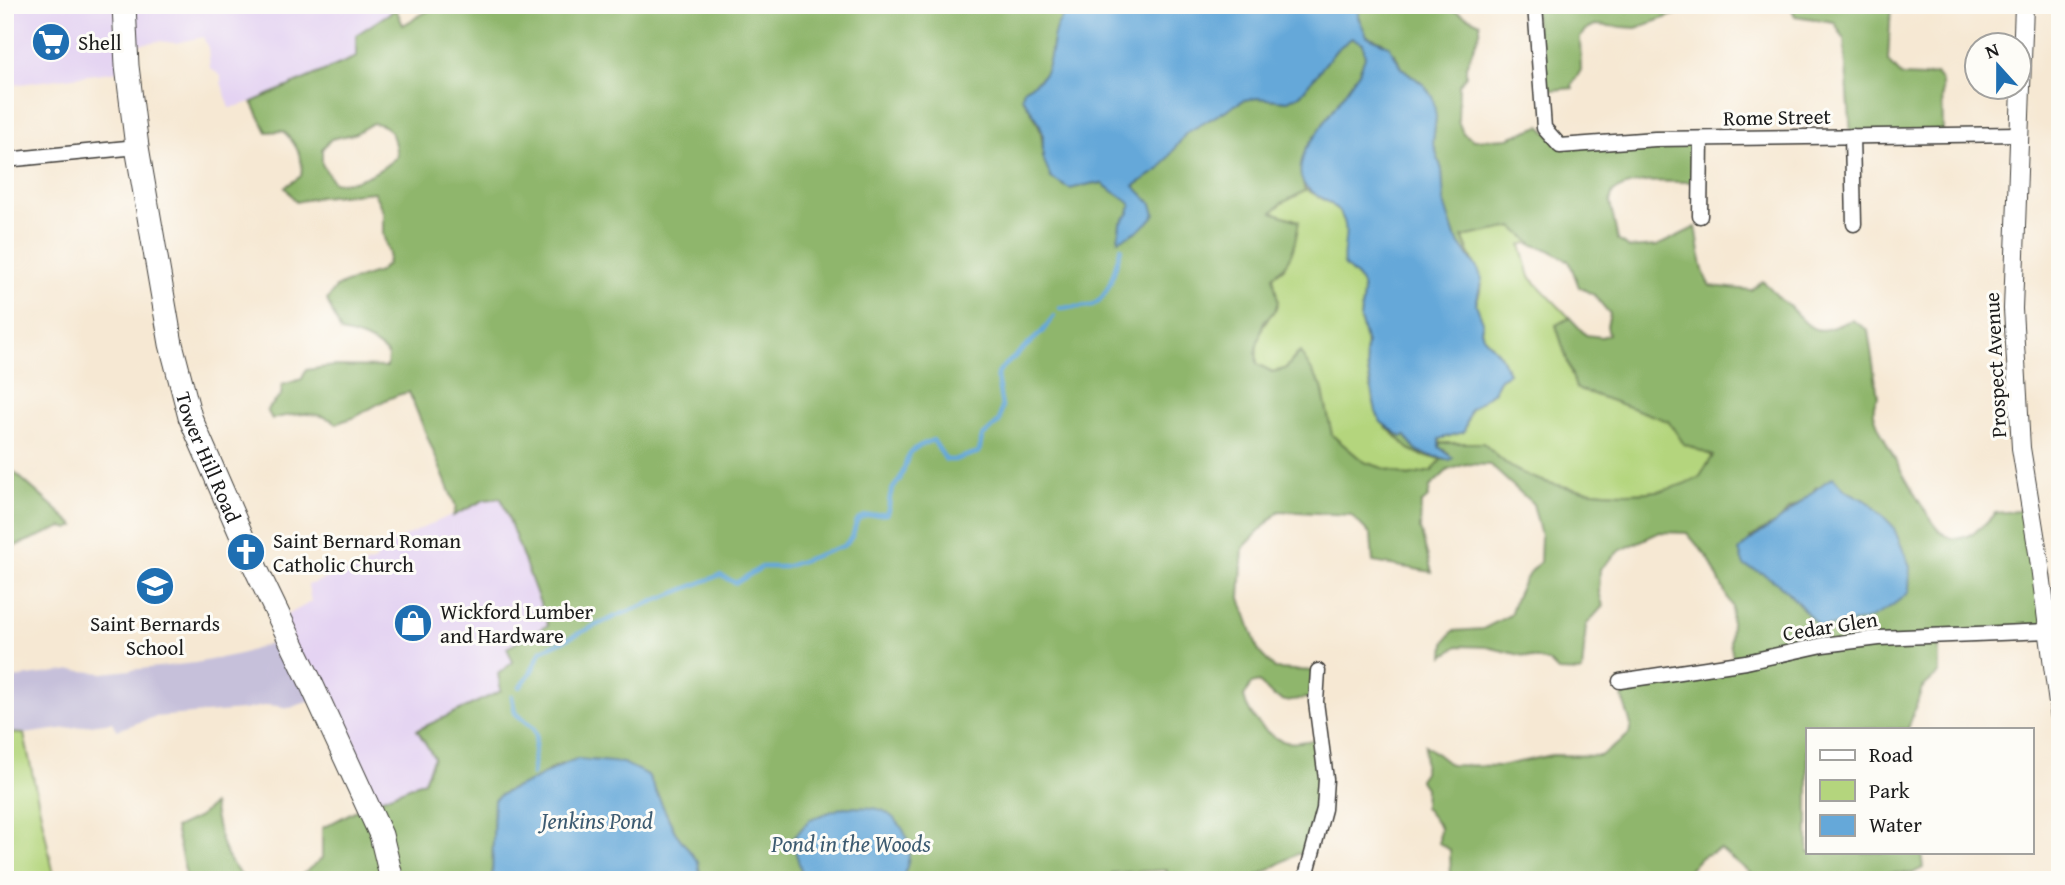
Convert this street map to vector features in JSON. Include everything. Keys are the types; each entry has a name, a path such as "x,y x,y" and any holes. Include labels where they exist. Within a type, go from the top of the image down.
{"main road":[{"name":"Tower Hill Road","path":"124,5 127,66 137,147 171,344 191,417 257,572 381,835 392,880"}],"street":[{"name":"Rome Street","path":"1535,5 1544,128 1560,146 1655,139 2019,134"},
{"name":"Prospect Avenue","path":"2024,5 2013,309 2021,448 2060,719"},
{"path":"1852,136 1854,224"},
{"path":"1700,216 1701,139"},
{"path":"5,160 137,147"},
{"name":"Cedar Glen","path":"1620,681 1724,666 1823,645 1879,638 2048,631"},
{"path":"1305,880 1324,809 1326,779 1317,702 1318,671"}],"shaded area":[{"path":"5,5 395,5 396,9 356,35 356,57 252,102 230,108 221,76 210,68 208,48 203,37 175,43 159,41 140,44 126,52 126,70 5,86"},
{"path":"501,497 548,625 513,662 501,691 417,730 434,757 424,781 368,804 280,619 311,602 308,585 375,561 378,551 386,545 484,500"},
{"path":"289,637 318,698 290,708 269,705 243,710 154,717 117,730 112,722 24,734 5,733 5,679 73,670 103,673 195,663 240,654"}],"green space":[{"path":"438,5 448,5 458,13 485,5 499,8 504,5 1073,5 1056,28 1046,71 1034,84 1024,89 1022,97 1038,125 1043,158 1070,189 1094,183 1103,184 1131,205 1129,213 1120,224 1118,239 1143,226 1154,214 1152,204 1134,186 1160,169 1186,133 1244,100 1257,98 1287,101 1300,95 1337,49 1352,38 1363,43 1365,57 1359,72 1306,149 1302,170 1305,191 1282,203 1272,212 1299,221 1289,259 1273,276 1278,301 1275,311 1264,321 1256,349 1257,364 1272,372 1285,369 1300,352 1322,387 1332,435 1364,462 1408,476 1432,471 1442,459 1423,456 1409,449 1385,424 1402,437 1406,436 1415,448 1424,454 1450,460 1449,453 1439,447 1440,443 1483,443 1516,470 1549,483 1568,487 1608,492 1647,492 1668,489 1699,478 1713,456 1684,444 1668,421 1576,388 1556,325 1570,318 1586,335 1602,337 1609,334 1607,326 1610,314 1594,295 1579,287 1569,261 1534,245 1513,227 1462,237 1475,265 1455,237 1444,203 1442,170 1433,142 1436,117 1425,86 1402,68 1395,54 1381,41 1367,36 1358,13 1358,5 1443,5 1480,23 1480,32 1466,66 1466,76 1459,85 1458,121 1463,133 1474,140 1508,138 1540,126 1561,145 1695,138 1697,182 1644,182 1613,192 1610,202 1618,240 1629,248 1657,246 1696,227 1702,264 1710,286 1751,290 1762,281 1812,328 1824,330 1852,320 1868,330 1878,397 1874,404 1874,413 1884,438 1917,497 1938,528 1952,538 1973,533 1995,513 2029,510 2047,624 1939,637 1939,673 1922,688 1908,728 1806,728 1806,854 1921,854 1923,868 1913,873 1854,873 1854,880 1759,880 1720,849 1701,857 1679,880 1451,880 1450,850 1439,843 1440,827 1424,807 1425,788 1419,779 1424,772 1425,745 1451,765 1500,766 1552,755 1600,756 1629,734 1631,725 1622,696 1649,684 1734,662 1730,642 1732,607 1709,559 1687,533 1660,532 1619,551 1600,569 1599,592 1603,606 1586,625 1582,672 1558,671 1549,662 1487,647 1458,646 1444,656 1445,642 1453,631 1483,629 1510,615 1521,586 1540,562 1541,536 1533,504 1490,465 1466,464 1448,470 1430,487 1428,498 1421,504 1420,529 1432,572 1373,562 1371,535 1351,515 1279,511 1243,548 1240,598 1259,652 1275,669 1315,671 1314,697 1285,701 1274,697 1259,682 1251,684 1244,697 1247,706 1261,726 1281,741 1293,743 1318,739 1325,776 1306,853 1297,854 1250,880 1164,880 1167,870 1112,873 1113,880 701,880 698,862 675,832 648,775 614,764 580,760 557,766 494,800 492,880 296,880 322,858 322,828 368,804 424,781 434,757 417,730 501,691 498,674 513,662 507,648 548,625 501,498 484,500 453,516 456,507 409,392 337,424 330,419 314,415 297,414 272,419 267,410 281,396 282,385 302,379 306,370 334,366 387,367 388,355 378,346 361,337 341,332 327,300 337,286 379,272 387,264 389,254 383,234 383,212 374,192 296,202 285,187 301,176 298,151 283,131 267,132 252,102 356,57 356,35 396,9 403,25","holes":["373,123 389,130 397,156 367,176 350,182 333,182 322,164 322,149 331,139 354,134","1816,487 1845,490 1870,503 1909,565 1820,627 1783,587 1764,573 1750,538 1779,521 1788,510 1807,500"]},
{"path":"1534,5 1702,5 1636,28 1595,25 1585,30 1580,38 1581,70 1572,85 1573,88 1541,91"},
{"path":"1790,5 1891,5 1888,61 1902,76 1924,77 1936,74 1942,82 1943,133 1851,135 1844,39 1834,22 1795,16"},
{"path":"1305,189 1333,205 1346,224 1344,264 1362,285 1360,319 1367,344 1365,354 1373,401 1381,422 1409,449 1423,456 1442,459 1432,471 1408,476 1364,462 1332,435 1322,387 1299,352 1285,369 1273,372 1257,364 1259,335 1265,322 1275,311 1273,276 1284,268 1298,221 1271,212"},
{"path":"1513,227 1534,245 1521,245 1530,277 1570,318 1556,325 1576,388 1668,421 1685,444 1713,456 1699,478 1668,489 1647,492 1588,490 1549,483 1516,470 1483,443 1440,443 1439,439 1464,432 1470,410 1493,392 1500,378 1509,373 1500,355 1483,336 1483,322 1476,304 1482,285 1462,237"},
{"path":"13,471 75,526 69,529 62,527 5,550 5,473"},
{"path":"5,733 24,734 55,880 5,880"},
{"path":"213,804 219,836 226,853 245,880 178,880 186,875 175,828 199,817"}],"water":[{"path":"1073,5 1358,5 1358,17 1367,36 1389,46 1402,68 1425,86 1433,98 1436,117 1433,142 1442,170 1444,203 1455,237 1482,279 1476,304 1483,322 1483,336 1500,355 1509,373 1500,378 1493,392 1470,410 1464,432 1439,439 1439,447 1453,458 1450,460 1420,452 1406,436 1402,437 1381,422 1376,412 1365,354 1367,344 1360,319 1362,285 1344,265 1344,221 1330,203 1305,186 1301,178 1306,149 1359,72 1365,57 1363,43 1352,38 1337,49 1300,95 1288,101 1257,98 1244,100 1186,133 1160,169 1134,186 1152,204 1155,214 1139,230 1118,240 1120,224 1129,213 1131,205 1103,184 1094,183 1070,189 1051,178 1043,158 1043,134 1039,122 1022,97 1024,89 1034,84 1046,71 1056,28"},
{"path":"1833,477 1845,490 1870,503 1893,526 1910,566 1909,592 1878,615 1868,619 1819,627 1777,583 1768,576 1744,566 1739,551"},
{"name":"Jenkins Pond","path":"577,759 623,763 648,775 675,832 698,862 701,880 492,880 494,800"},
{"name":"Pond in the Woods","path":"844,807 880,809 900,825 905,833 909,851 906,870 901,880 804,880 792,840 810,819"}],"waterway":[{"path":"1060,308 1096,303 1111,282 1121,248"},
{"path":"520,687 541,651 614,617 720,575 736,583 762,567 785,567 843,546 853,534 858,520 886,514 890,496 909,455 923,444 933,440 946,460 979,452 982,437 999,422 1002,407 997,377 1000,370 1042,332 1054,316"},
{"path":"512,697 515,713 533,728 536,735 532,775"}],"place":[{"name":"Shell","path":"51,42"},
{"name":"Saint Bernard Roman Catholic Church","path":"246,552"},
{"name":"Saint Bernards School","path":"155,586"},
{"name":"Wickford Lumber and Hardware","path":"413,623"}]}
